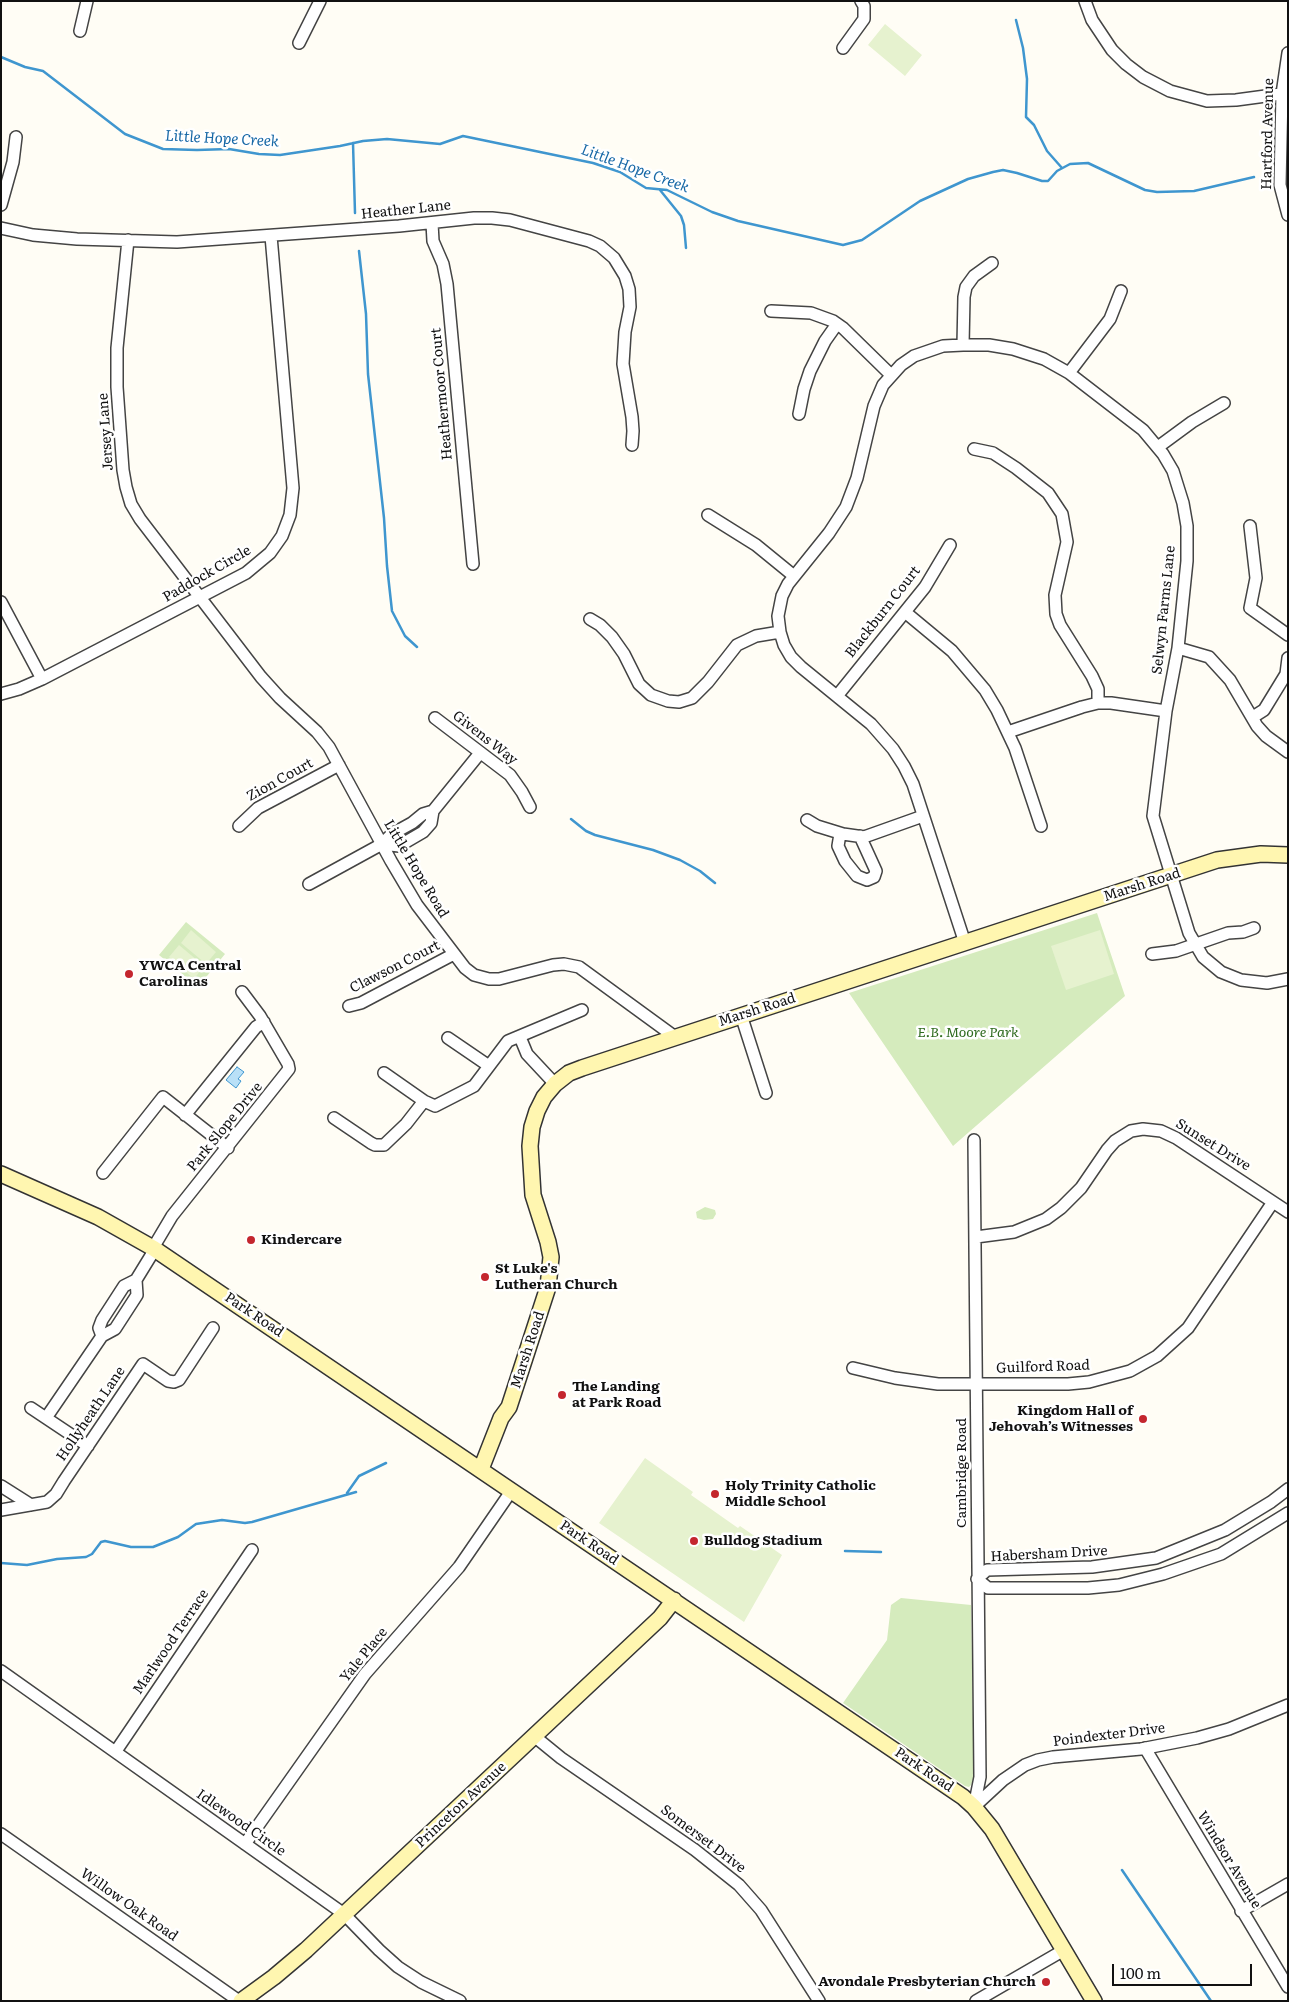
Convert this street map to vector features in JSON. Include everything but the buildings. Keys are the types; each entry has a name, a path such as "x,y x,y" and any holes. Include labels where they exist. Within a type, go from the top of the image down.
{"street":[{"path":"80,31 87,1"},
{"path":"299,43 320,1"},
{"path":"843,48 864,19 864,6 860,1"},
{"path":"1085,1 1092,20 1112,50 1143,77 1170,91 1207,100 1236,100 1285,93"},
{"name":"Hartford Avenue","path":"1288,53 1280,185 1288,215"},
{"path":"1,205 13,162 16,137"},
{"name":"Heather Lane","path":"1,228 33,235 195,241 432,223 474,218 510,220 589,241 605,250 614,258 625,276 629,289 630,307 624,332 623,364 632,417 632,446"},
{"name":"Heathermoor Court","path":"432,223 433,241 447,284 473,564"},
{"name":"Paddock Circle","path":"1,694 42,679 246,573 270,553 285,530 292,507 294,488 271,236"},
{"name":"Jersey Lane","path":"128,240 118,348 117,386 126,487 131,504 140,519 200,598"},
{"path":"963,345 965,292 974,276 992,263"},
{"path":"1069,373 1110,319 1121,291"},
{"path":"770,311 812,313 837,324 891,374"},
{"path":"799,414 810,371 825,341 837,324"},
{"name":"Selwyn Farms Lane","path":"965,943 913,784 893,749 871,724 791,657 780,632 778,616 780,602 785,590 829,533 846,507 857,478 874,406 879,392 891,374 914,356 929,350 963,345 989,345 1013,349 1044,359 1069,373 1128,416 1143,430 1158,447 1176,480 1183,503 1187,561 1178,648 1166,711 1153,816 1194,944 1203,957 1215,968 1234,978 1267,983 1288,978"},
{"path":"1158,447 1192,422 1224,403"},
{"path":"974,448 993,453 1016,468 1048,494 1062,514 1067,542 1055,595 1056,614 1060,625 1092,676 1098,690 1098,703"},
{"path":"708,515 756,546 794,576"},
{"path":"1250,526 1256,578 1250,608 1288,635"},
{"name":"Blackburn Court","path":"837,696 925,587 950,545"},
{"name":"Little Hope Road","path":"200,598 261,677 280,698 317,732 339,764 382,844 418,905 465,968 474,975 488,979 498,979 553,965 564,964 579,967 675,1037"},
{"path":"1,602 42,679"},
{"path":"905,612 934,635 969,670 985,690 1008,732 1041,826"},
{"path":"590,619 600,625 612,637 624,654 639,684 651,695 668,701 679,702 692,698 708,682 737,645 756,636 780,632"},
{"path":"1178,648 1209,657 1230,680 1257,726 1266,736 1288,752"},
{"path":"1253,717 1264,710 1286,674 1288,658"},
{"path":"1008,732 1098,703 1111,703 1166,711"},
{"name":"Givens Way","path":"435,718 510,775 530,807"},
{"path":"309,884 382,844 399,846 423,832 431,823 433,812 480,753"},
{"name":"Zion Court","path":"239,826 258,808 339,764"},
{"path":"807,820 817,826 840,834 864,837 923,816"},
{"path":"840,834 838,846 845,861 857,876 867,880 874,877 876,871 860,836"},
{"name":"Marsh Road","path":"484,1471 498,1424 509,1407 548,1287 551,1272 548,1242 533,1195 530,1146 532,1127 544,1097 555,1084 569,1073 1217,860 1261,854 1288,855"},
{"path":"1152,954 1176,951 1228,933 1243,932 1254,928"},
{"name":"Clawson Court","path":"349,1006 361,1003 454,954"},
{"name":"Park Slope Drive","path":"46,1418 102,1336 115,1329 137,1295 136,1280 172,1216 289,1069 264,1022 242,992"},
{"path":"384,1073 424,1101 435,1106 474,1086 508,1041 582,1010"},
{"path":"741,1015 766,1093"},
{"path":"185,1115 256,1027 264,1022"},
{"path":"520,1037 527,1054 555,1084"},
{"path":"448,1038 488,1066"},
{"path":"103,1173 164,1097 228,1148"},
{"path":"334,1118 371,1143 377,1146 384,1145 406,1124 424,1101"},
{"name":"Sunset Drive","path":"976,1236 1014,1232 1046,1219 1061,1208 1081,1188 1115,1141 1131,1132 1143,1129 1161,1131 1176,1138 1288,1212"},
{"name":"Cambridge Road","path":"974,1140 978,1384 977,1578 980,1777 974,1807"},
{"name":"Park Road","path":"1,1174 98,1217 154,1249 956,1792 974,1807 992,1829 1094,2001"},
{"name":"Guilford Road","path":"852,1368 923,1382 978,1384 1068,1384 1089,1382 1130,1371 1166,1349 1188,1328 1273,1202"},
{"name":"Hollyheath Lane","path":"1,1510 47,1502 56,1494 143,1364 168,1381 174,1382 179,1380 214,1328"},
{"path":"31,1408 88,1446"},
{"path":"1,1486 31,1505"},
{"name":"Habersham Drive","path":"1288,1489 1243,1521 1214,1536 1156,1558 1092,1567 987,1570 977,1578 988,1588 1088,1588 1119,1585 1163,1574 1221,1554 1288,1513"},
{"name":"Yale Place","path":"245,1844 365,1674 459,1567 512,1490"},
{"path":"1214,1536 1221,1554"},
{"name":"Marlwood Terrace","path":"116,1752 252,1550"},
{"name":"Princeton Avenue","path":"240,2001 274,1977 344,1914 660,1618 674,1600"},
{"name":"Idlewood Circle","path":"1,1671 344,1914 398,1967 421,1982 460,2001"},
{"name":"Poindexter Drive","path":"974,1807 1003,1780 1025,1765 1038,1760 1145,1748 1197,1738 1229,1729 1288,1705"},
{"name":"Somerset Drive","path":"534,1736 561,1758 695,1850 739,1885 761,1910 819,2001"},
{"name":"Windsor Avenue","path":"1145,1748 1288,1987"},
{"name":"Willow Oak Road","path":"1,1834 240,2001"},
{"path":"1241,1911 1288,1884"},
{"path":"976,2001 1064,1950"}],"green space":[{"path":"885,24 922,55 905,76 868,45"},
{"name":"E.B. Moore Park","path":"1097,913 1125,996 953,1146 849,993"},
{"path":"186,922 225,954 198,987 159,955"},
{"path":"191,930 216,952 206,964 181,943"},
{"path":"1100,930 1114,974 1066,990 1051,946"},
{"path":"179,945 204,966 194,979 169,957"},
{"path":"705,1207 715,1210 716,1214 713,1219 704,1220 697,1218 696,1212"},
{"name":"Bulldog Stadium","path":"645,1458 693,1492 691,1495 738,1528 740,1526 782,1555 744,1622 599,1523"},
{"path":"901,1598 971,1605 974,1776 969,1787 843,1703 887,1640 891,1605"}],"water":[{"path":"237,1067 244,1072 238,1079 241,1081 236,1088 226,1080"}],"waterway":[{"path":"1016,20 1023,48 1027,79 1026,117 1034,125 1047,151 1062,168"},
{"name":"Little Hope Creek","path":"1,57 25,67 43,71 125,134 163,149 229,149 280,155 363,141 387,139 440,144 463,136 593,163 620,172 646,188 667,190 712,212 738,221 843,245 862,240 920,201 968,179 1003,170 1048,181 1057,171 1070,164 1088,163 1145,190 1157,192 1194,191 1254,177"},
{"path":"353,143 355,213"},
{"path":"660,190 681,216 684,225 686,248"},
{"path":"359,251 366,314 368,374 392,611 405,636 417,647"},
{"path":"571,819 586,831 595,835 653,850 680,860 700,871 715,883"},
{"path":"347,1493 359,1476 386,1463"},
{"path":"1,1563 27,1565 57,1559 86,1557 92,1554 101,1542 105,1541 131,1547 153,1547 178,1537 196,1524 222,1520 252,1522 356,1492"},
{"path":"845,1551 881,1552"},
{"path":"1122,1870 1211,2001"}],"place":[{"name":"YWCA Central Carolinas","path":"129,974"},
{"name":"Kindercare","path":"251,1240"},
{"name":"St Luke's Lutheran Church","path":"485,1277"},
{"name":"The Landing at Park Road","path":"562,1395"},
{"name":"Kingdom Hall of Jehovah’s Witnesses","path":"1143,1419"},
{"name":"Holy Trinity Catholic Middle School","path":"715,1494"},
{"name":"Bulldog Stadium","path":"694,1541"},
{"name":"Avondale Presbyterian Church","path":"1046,1982"}]}
